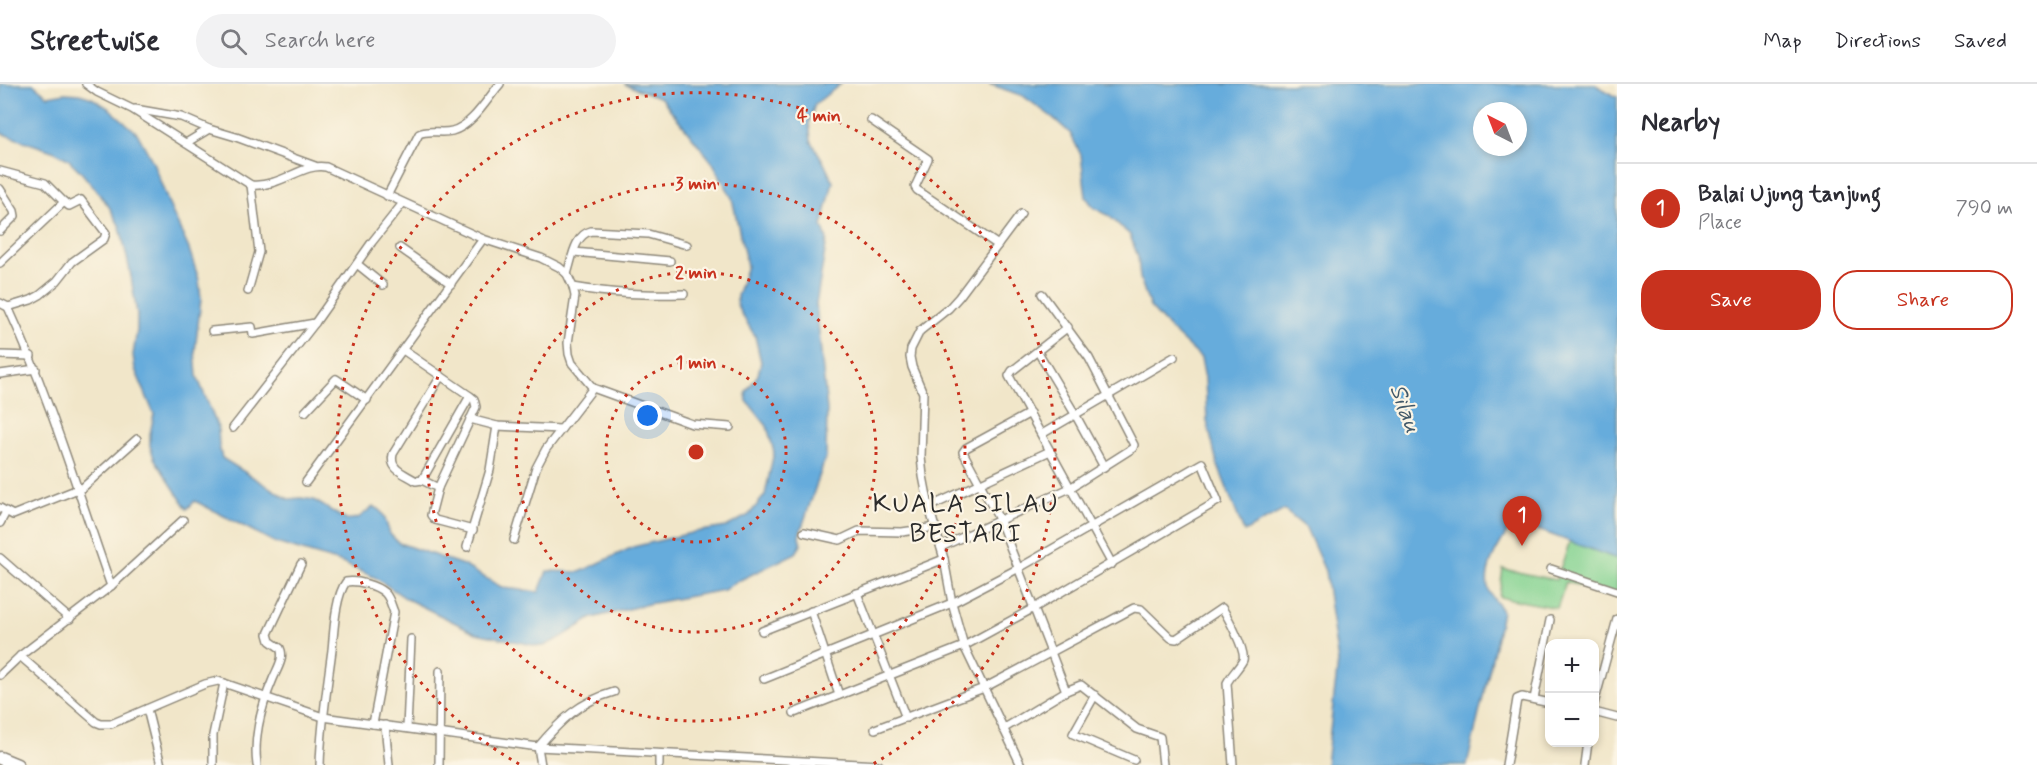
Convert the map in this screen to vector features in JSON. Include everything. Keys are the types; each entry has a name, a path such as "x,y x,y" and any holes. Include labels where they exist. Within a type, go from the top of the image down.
{"highway":[{"path":"0,758 17,765"}],"street":[{"path":"86,84 132,109 251,185 267,186 315,166"},
{"path":"387,196 419,134 454,131 469,121 500,84"},
{"path":"132,109 182,117 209,129 236,136 315,166 326,167 483,239 541,258 559,267 567,274 575,296 568,343 569,354 572,363 592,388 692,424 730,427"},
{"path":"871,120 928,159 916,182 917,190 998,245"},
{"path":"186,143 209,129"},
{"path":"0,171 45,183 69,206 81,200 105,230 106,236 72,262 57,281 40,295 9,307 0,303"},
{"path":"248,291 259,252 251,185"},
{"path":"0,189 15,216 0,231"},
{"path":"1,259 64,202"},
{"path":"233,428 315,323 403,203"},
{"path":"1021,214 959,297 920,331 911,350 912,367 923,393 921,456 929,507 942,547 952,603 964,646 1021,765"},
{"path":"567,274 582,235 591,231 648,234 687,245"},
{"path":"306,482 483,239"},
{"path":"400,248 451,284"},
{"path":"574,252 670,261"},
{"path":"357,264 382,285"},
{"path":"573,287 612,294 642,296 684,294"},
{"path":"942,547 1070,488 1133,448 1134,445 1089,358 1042,294"},
{"path":"9,307 36,369 111,586"},
{"path":"212,331 252,327 253,337 315,323"},
{"path":"1068,327 1010,374 1010,379 1112,564"},
{"path":"403,350 474,399 476,407 438,488 431,515 433,519 472,530"},
{"path":"1038,352 1104,467"},
{"path":"0,355 31,356"},
{"path":"1042,434 1174,357"},
{"path":"0,374 36,369"},
{"path":"438,488 422,480 416,481 394,468 391,461 397,447 441,376"},
{"path":"305,412 336,380 367,400"},
{"path":"514,540 536,468 546,448 592,388"},
{"path":"422,480 470,396"},
{"path":"1030,413 964,449 964,454 1000,521 1066,691"},
{"path":"470,419 497,426 561,429"},
{"path":"467,547 490,470 497,426"},
{"path":"0,523 3,510 13,515 79,490 137,439"},
{"path":"929,507 1050,451"},
{"path":"764,680 952,603 1019,568 1202,463 1218,501 1112,564 964,646 794,713"},
{"path":"0,675 20,656 111,586 183,520"},
{"path":"804,532 840,540 859,531 902,532 936,528"},
{"path":"0,558 70,619"},
{"path":"762,631 944,559"},
{"path":"257,765 255,750 265,697 282,657 280,648 270,641 268,634 301,564"},
{"path":"1551,569 1617,591"},
{"path":"320,765 323,717 335,624 342,588 346,582 352,581 368,585 382,591 389,599 394,612 373,724"},
{"path":"857,593 906,718"},
{"path":"875,729 984,688 1049,651 1134,608 1141,609 1171,638 1176,639 1221,608 1244,654 1242,662 1227,683 1233,765"},
{"path":"811,611 839,695"},
{"path":"1534,699 1550,620"},
{"path":"1597,693 1617,620"},
{"path":"407,728 411,639"},
{"path":"20,656 101,724 111,724 210,682 224,683 323,717 538,747 805,763 879,765"},
{"path":"440,671 440,765"},
{"path":"213,765 213,735 224,683"},
{"path":"1003,729 1066,691 1081,685 1137,729 1160,737 1163,765"},
{"path":"538,747 574,711 593,699 614,692"},
{"path":"1095,695 1073,734 1134,760"},
{"path":"1506,765 1516,701 1520,697 1545,702"},
{"path":"147,709 161,765"},
{"path":"1599,713 1617,718"},
{"path":"385,725 389,765"},
{"path":"538,747 541,765"},
{"path":"1585,765 1587,747"},
{"path":"659,754 659,765"}],"green space":[{"path":"1572,536 1617,550 1617,596 1566,582 1557,608 1499,597 1503,569 1556,580"}],"water":[{"path":"0,84 33,84 48,96 65,93 92,98 110,109 137,133 153,162 189,249 199,280 201,299 195,351 197,376 218,428 222,458 288,499 314,500 346,520 358,518 373,507 379,509 390,534 399,543 463,565 503,588 539,592 547,571 580,572 633,547 726,527 749,515 765,495 774,452 767,426 747,401 746,392 758,375 761,362 755,336 738,308 737,296 747,266 732,198 713,163 661,98 624,84 841,84 815,104 809,122 811,141 833,182 822,226 827,239 816,304 827,410 826,456 799,536 801,545 796,553 724,590 648,604 592,618 560,638 544,646 538,646 476,633 407,599 374,577 340,562 276,543 195,501 187,509 154,458 150,446 154,414 135,369 133,355 137,314 120,227 108,205 68,159 55,152 0,133"},
{"name":"Silau","path":"989,84 1594,84 1617,97 1617,559 1514,521 1494,554 1488,573 1489,591 1502,611 1467,765 1326,765 1338,662 1325,571 1306,528 1284,510 1244,532 1217,463 1207,421 1205,379 1201,358 1150,307 1140,278 1138,257 1130,235 1108,215 1094,208 1086,197 1081,155 1070,133 1023,96"}],"place":[{"name":"Balai Ujung tanjung","path":"1522,546"}],"district":[{"name":"KUALA SILAU BESTARI","path":"966,518"}]}
